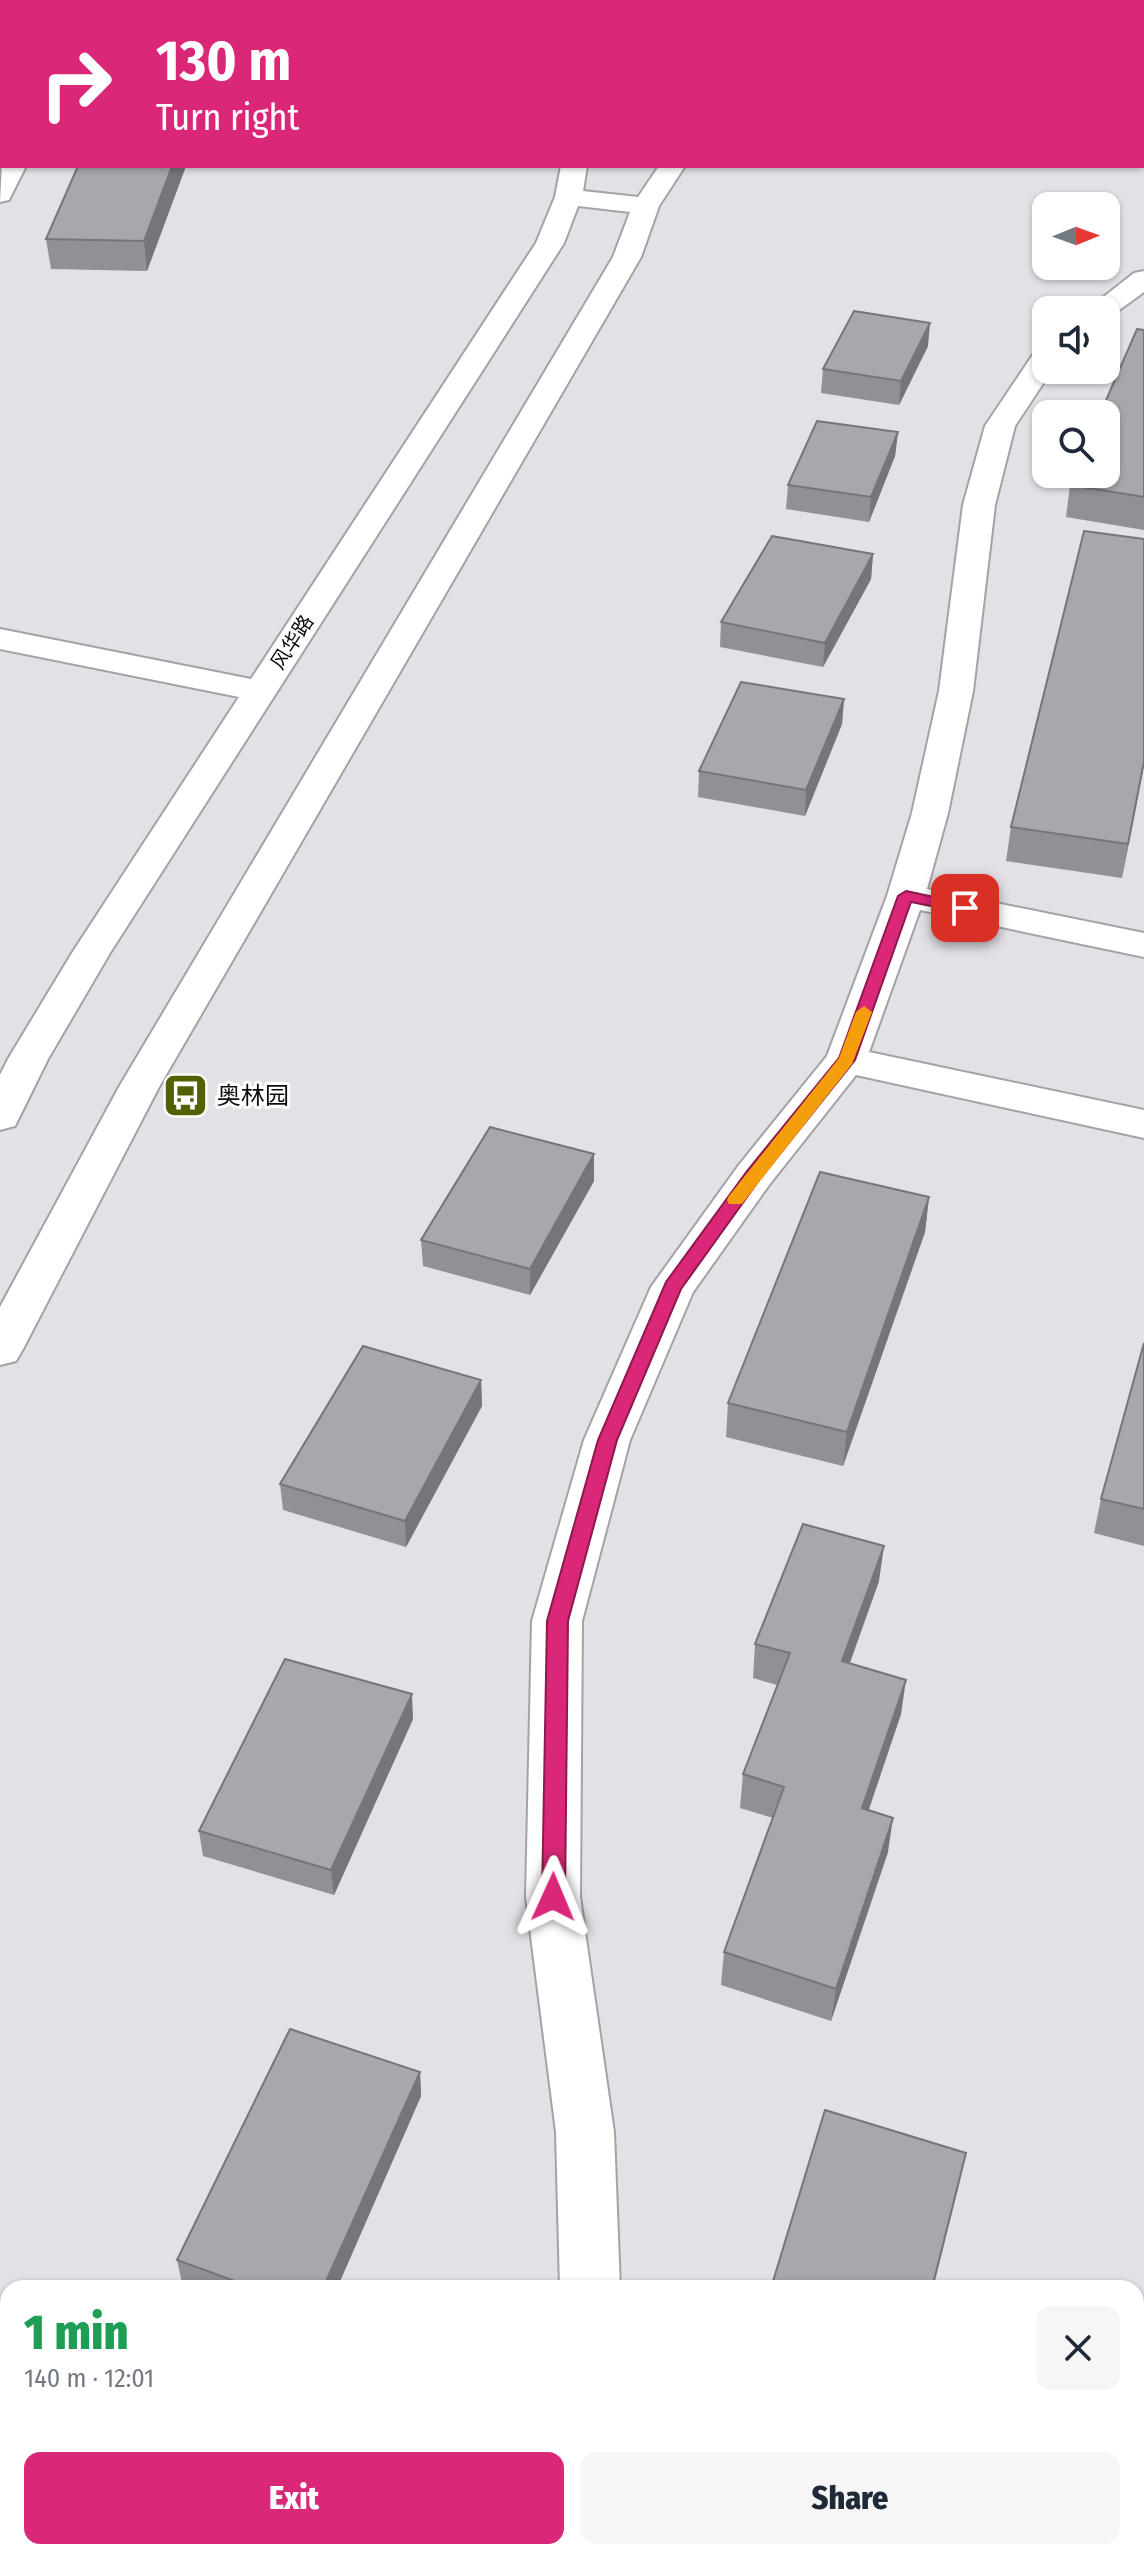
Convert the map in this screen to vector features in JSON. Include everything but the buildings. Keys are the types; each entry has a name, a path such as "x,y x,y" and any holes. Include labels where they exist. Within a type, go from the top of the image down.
{"main road":[{"path":"0,194 12,168"},
{"path":"0,1349 139,1087 627,257 646,206 671,168"},
{"path":"571,181 646,206"},
{"name":"风华路","path":"0,1116 28,1059 91,953 550,243 571,181"},
{"path":"1120,296 1144,279"},
{"path":"590,2280 585,2132 553,1897 557,1621 607,1440 673,1287 754,1175 846,1060 906,896 930,813 956,691 979,505 1000,426 1032,377"},
{"path":"0,639 260,691"},
{"path":"906,896 1144,945"},
{"path":"846,1060 1144,1124"}],"slow traffic":[{"path":"735,1200 846,1060 864,1012"}],"place":[{"name":"奥林园","path":"186,1096"}],"route":[{"path":"553,1897 557,1621 607,1440 673,1287 754,1175 846,1060 906,896 965,908"}]}
